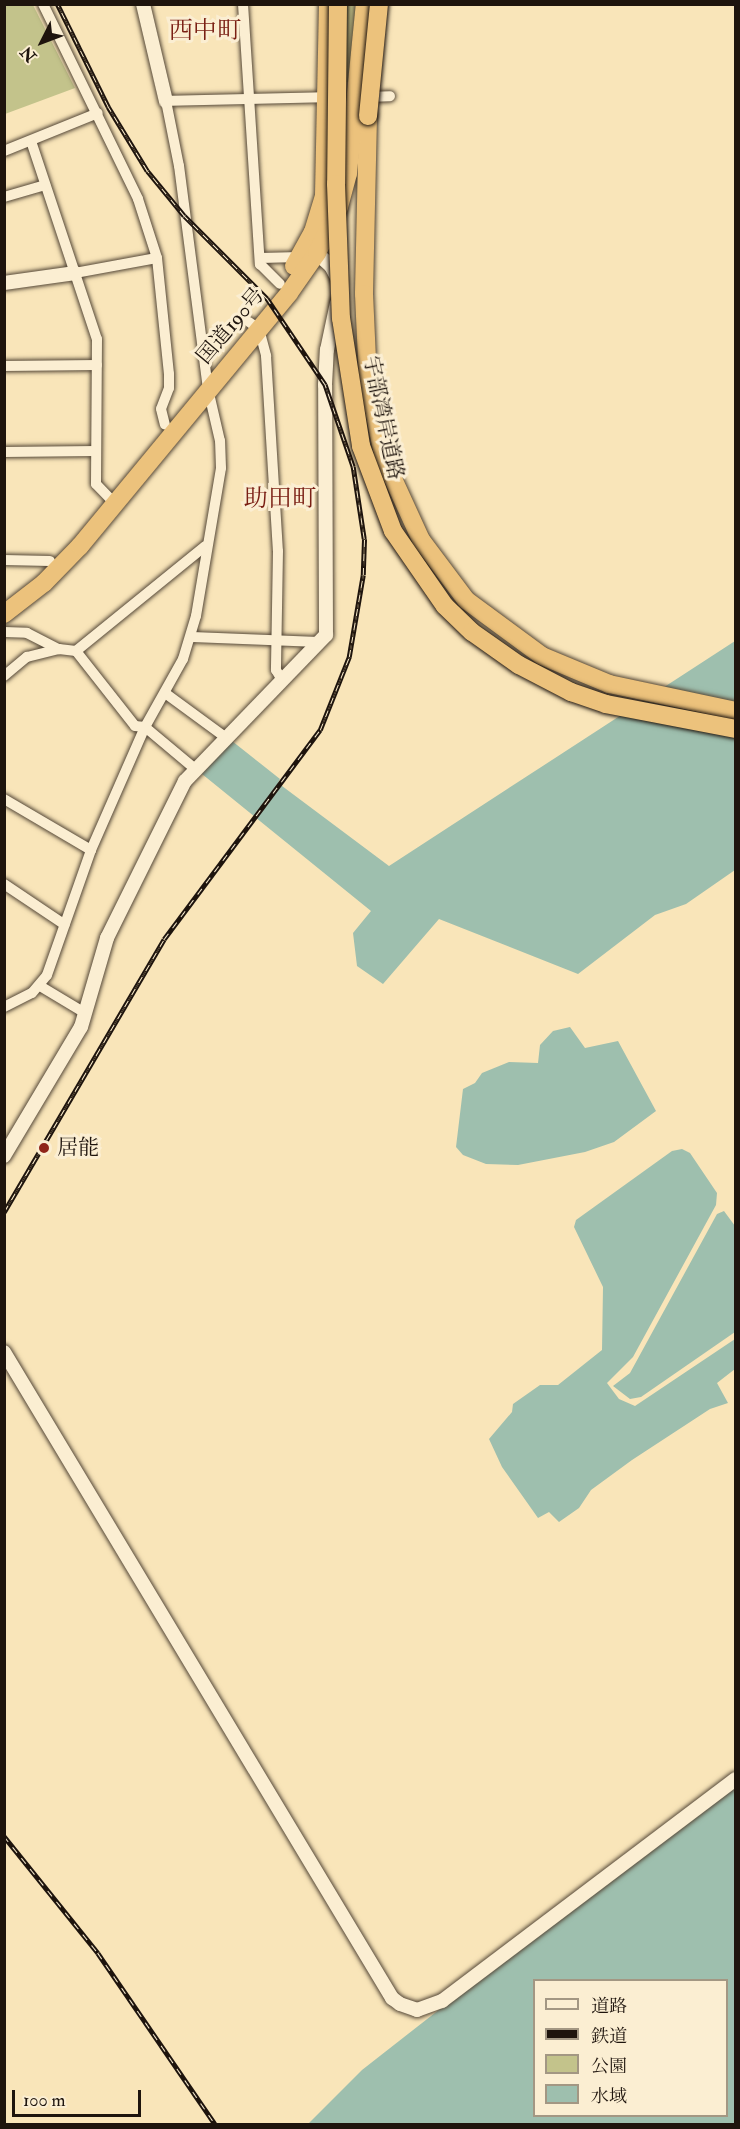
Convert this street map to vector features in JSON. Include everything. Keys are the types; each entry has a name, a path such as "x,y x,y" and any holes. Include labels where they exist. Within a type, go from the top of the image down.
{"highway":[{"name":"国道190号","path":"254,325 280,285 308,252 319,216 326,178 324,97 328,4"},
{"name":"宇部湾岸道路","path":"338,4 335,113 338,272 353,405 375,490 411,562 445,606 472,632 536,675 606,704 735,729"},
{"name":"国道190号","path":"6,608 110,500 254,325 308,252 344,191 365,4"},
{"name":"宇部湾岸道路","path":"379,4 368,116 364,294 368,382 384,459 421,540 466,600 502,630 542,656 609,684 735,711"},
{"name":"国道190号","path":"6,608 62,566 165,425 207,381"}],"street":[{"path":"44,4 138,198 157,258 169,374 169,388 161,409 165,425"},
{"path":"4,1007 40,986 64,926 90,850 145,728 165,693 191,637 205,546 221,468 207,381 179,166 143,4"},
{"path":"243,4 260,258 267,274 280,285"},
{"path":"166,101 390,96"},
{"path":"4,152 98,113"},
{"path":"31,141 97,339 96,484 110,500"},
{"path":"4,196 45,185"},
{"path":"4,1156 72,1042 85,1013 107,938 194,768 320,642 328,628 325,373 340,282 308,252 260,258"},
{"path":"4,283 157,258"},
{"path":"254,325 266,356 278,551 276,670 282,680"},
{"path":"4,366 97,365"},
{"path":"4,452 96,451"},
{"path":"76,651 205,546"},
{"path":"4,560 50,561"},
{"path":"6,608 6,625 20,633"},
{"path":"4,632 40,637 59,649"},
{"path":"191,637 320,642"},
{"path":"4,676 27,657 59,649 76,651 135,726 145,728 194,768"},
{"path":"165,693 225,737"},
{"path":"4,799 90,850"},
{"path":"4,884 64,926"},
{"path":"40,986 85,1013"},
{"path":"4,1352 392,1998 400,2004 417,2010 442,2001 735,1779"}],"green space":[{"path":"5,4 33,5 75,88 5,114"},
{"path":"342,5 360,5 350,82 341,82"}],"water":[{"path":"735,641 735,870 686,904 655,915 578,974 439,919 383,984 357,966 353,933 371,911 202,774 232,741 280,779 278,783 389,866"},
{"path":"570,1027 585,1048 618,1041 656,1111 614,1142 585,1152 518,1165 486,1164 463,1155 456,1147 463,1089 475,1083 482,1073 509,1062 538,1063 540,1045 553,1031"},
{"path":"682,1149 690,1153 717,1193 716,1205 633,1357 607,1383 619,1399 635,1406 735,1339 735,1369 717,1383 728,1403 710,1409 632,1460 591,1490 579,1508 559,1522 549,1512 538,1518 502,1467 489,1439 512,1412 513,1404 540,1385 558,1385 602,1350 603,1287 574,1227 576,1220 672,1151"},
{"path":"724,1211 735,1226 735,1332 641,1397 630,1399 613,1386 630,1373 717,1214"},
{"path":"735,1778 735,2124 308,2124 362,2070"}],"railway":[{"path":"4,1212 164,939 320,730 349,657 363,575 364,539 353,467 325,385 267,299 184,216 147,171 108,107 57,4"},
{"path":"4,1836 98,1953 215,2124"}],"place":[{"name":"居能","path":"44,1148"}],"district":[{"name":"西中町","path":"205,31"},
{"name":"助田町","path":"280,499"}]}
